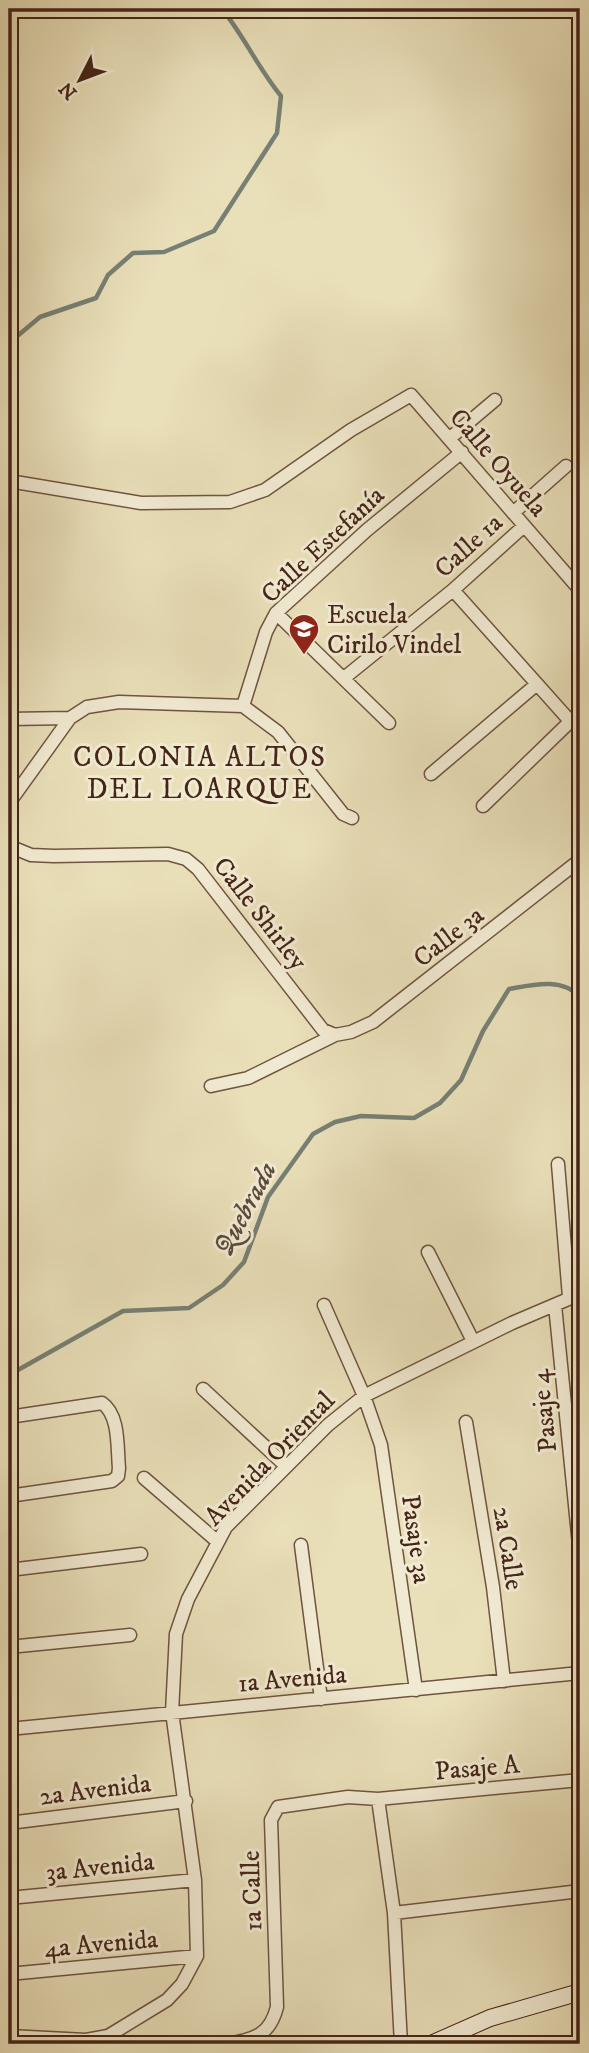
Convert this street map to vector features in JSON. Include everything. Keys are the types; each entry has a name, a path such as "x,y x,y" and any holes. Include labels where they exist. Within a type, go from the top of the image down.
{"main road":[{"path":"430,2044 490,2018 580,1993"}],"street":[{"name":"Calle Oyuela","path":"9,481 141,503 230,502 265,490 351,430 411,395 580,590"},
{"path":"450,439 495,400"},
{"name":"Calle Estefanía","path":"243,706 266,632 276,613 367,530 462,452"},
{"name":"Calle 1a","path":"513,513 566,466"},
{"name":"Calle 1a","path":"344,678 453,590 524,526"},
{"path":"453,590 570,721"},
{"path":"276,613 389,723"},
{"path":"430,774 537,684"},
{"path":"9,803 70,718 87,707 119,702 243,706 278,732 343,814 352,818"},
{"path":"483,806 580,712"},
{"path":"9,719 70,718"},
{"name":"Calle Shirley","path":"9,846 43,856 168,854 186,859 214,887 323,1030 335,1035"},
{"name":"Calle 3a","path":"211,1086 248,1078 272,1069 335,1035 351,1032 373,1022 580,860"},
{"path":"558,1164 575,1296"},
{"path":"428,1252 473,1341"},
{"name":"Avenida Oriental","path":"197,1956 195,1880 172,1712 176,1634 188,1599 226,1527 286,1466 364,1396 473,1341 575,1296"},
{"name":"Pasaje 3a","path":"324,1305 364,1396 381,1445 416,1690"},
{"name":"Pasaje 4","path":"555,1305 580,1555"},
{"path":"203,1389 286,1466"},
{"path":"9,1417 103,1404 110,1408 113,1417 118,1476 112,1481 9,1496"},
{"name":"2a Calle","path":"466,1422 504,1681"},
{"path":"144,1478 218,1542"},
{"path":"301,1545 321,1699"},
{"path":"9,1570 141,1554"},
{"path":"9,1647 130,1635"},
{"name":"1a Avenida","path":"9,1729 580,1673"},
{"name":"Pasaje A","path":"378,1799 580,1780"},
{"name":"1a Calle","path":"228,2044 264,2034 273,2023 277,2007 272,1813 278,1807 348,1797 378,1799"},
{"path":"378,1799 394,1913 401,2044"},
{"name":"2a Avenida","path":"9,1823 186,1801"},
{"name":"3a Avenida","path":"9,1898 195,1880"},
{"path":"394,1913 580,1891"},
{"path":"9,2036 110,2040 167,2000 182,1984 197,1956"},
{"name":"4a Avenida","path":"9,1974 197,1956"}],"waterway":[{"name":"Quebrada","path":"9,343 40,317 96,298 108,275 133,253 164,252 214,231 277,133 281,96 222,9"},
{"name":"Quebrada","path":"9,1375 123,1311 189,1308 223,1285 244,1262 268,1197 313,1134 335,1122 361,1116 414,1118 440,1103 461,1080 483,1031 509,989 556,985 565,987 580,997"}],"place":[{"name":"Escuela Cirilo Vindel","path":"304,656"}],"district":[{"name":"COLONIA ALTOS DEL LOARQUE","path":"200,772"}]}
